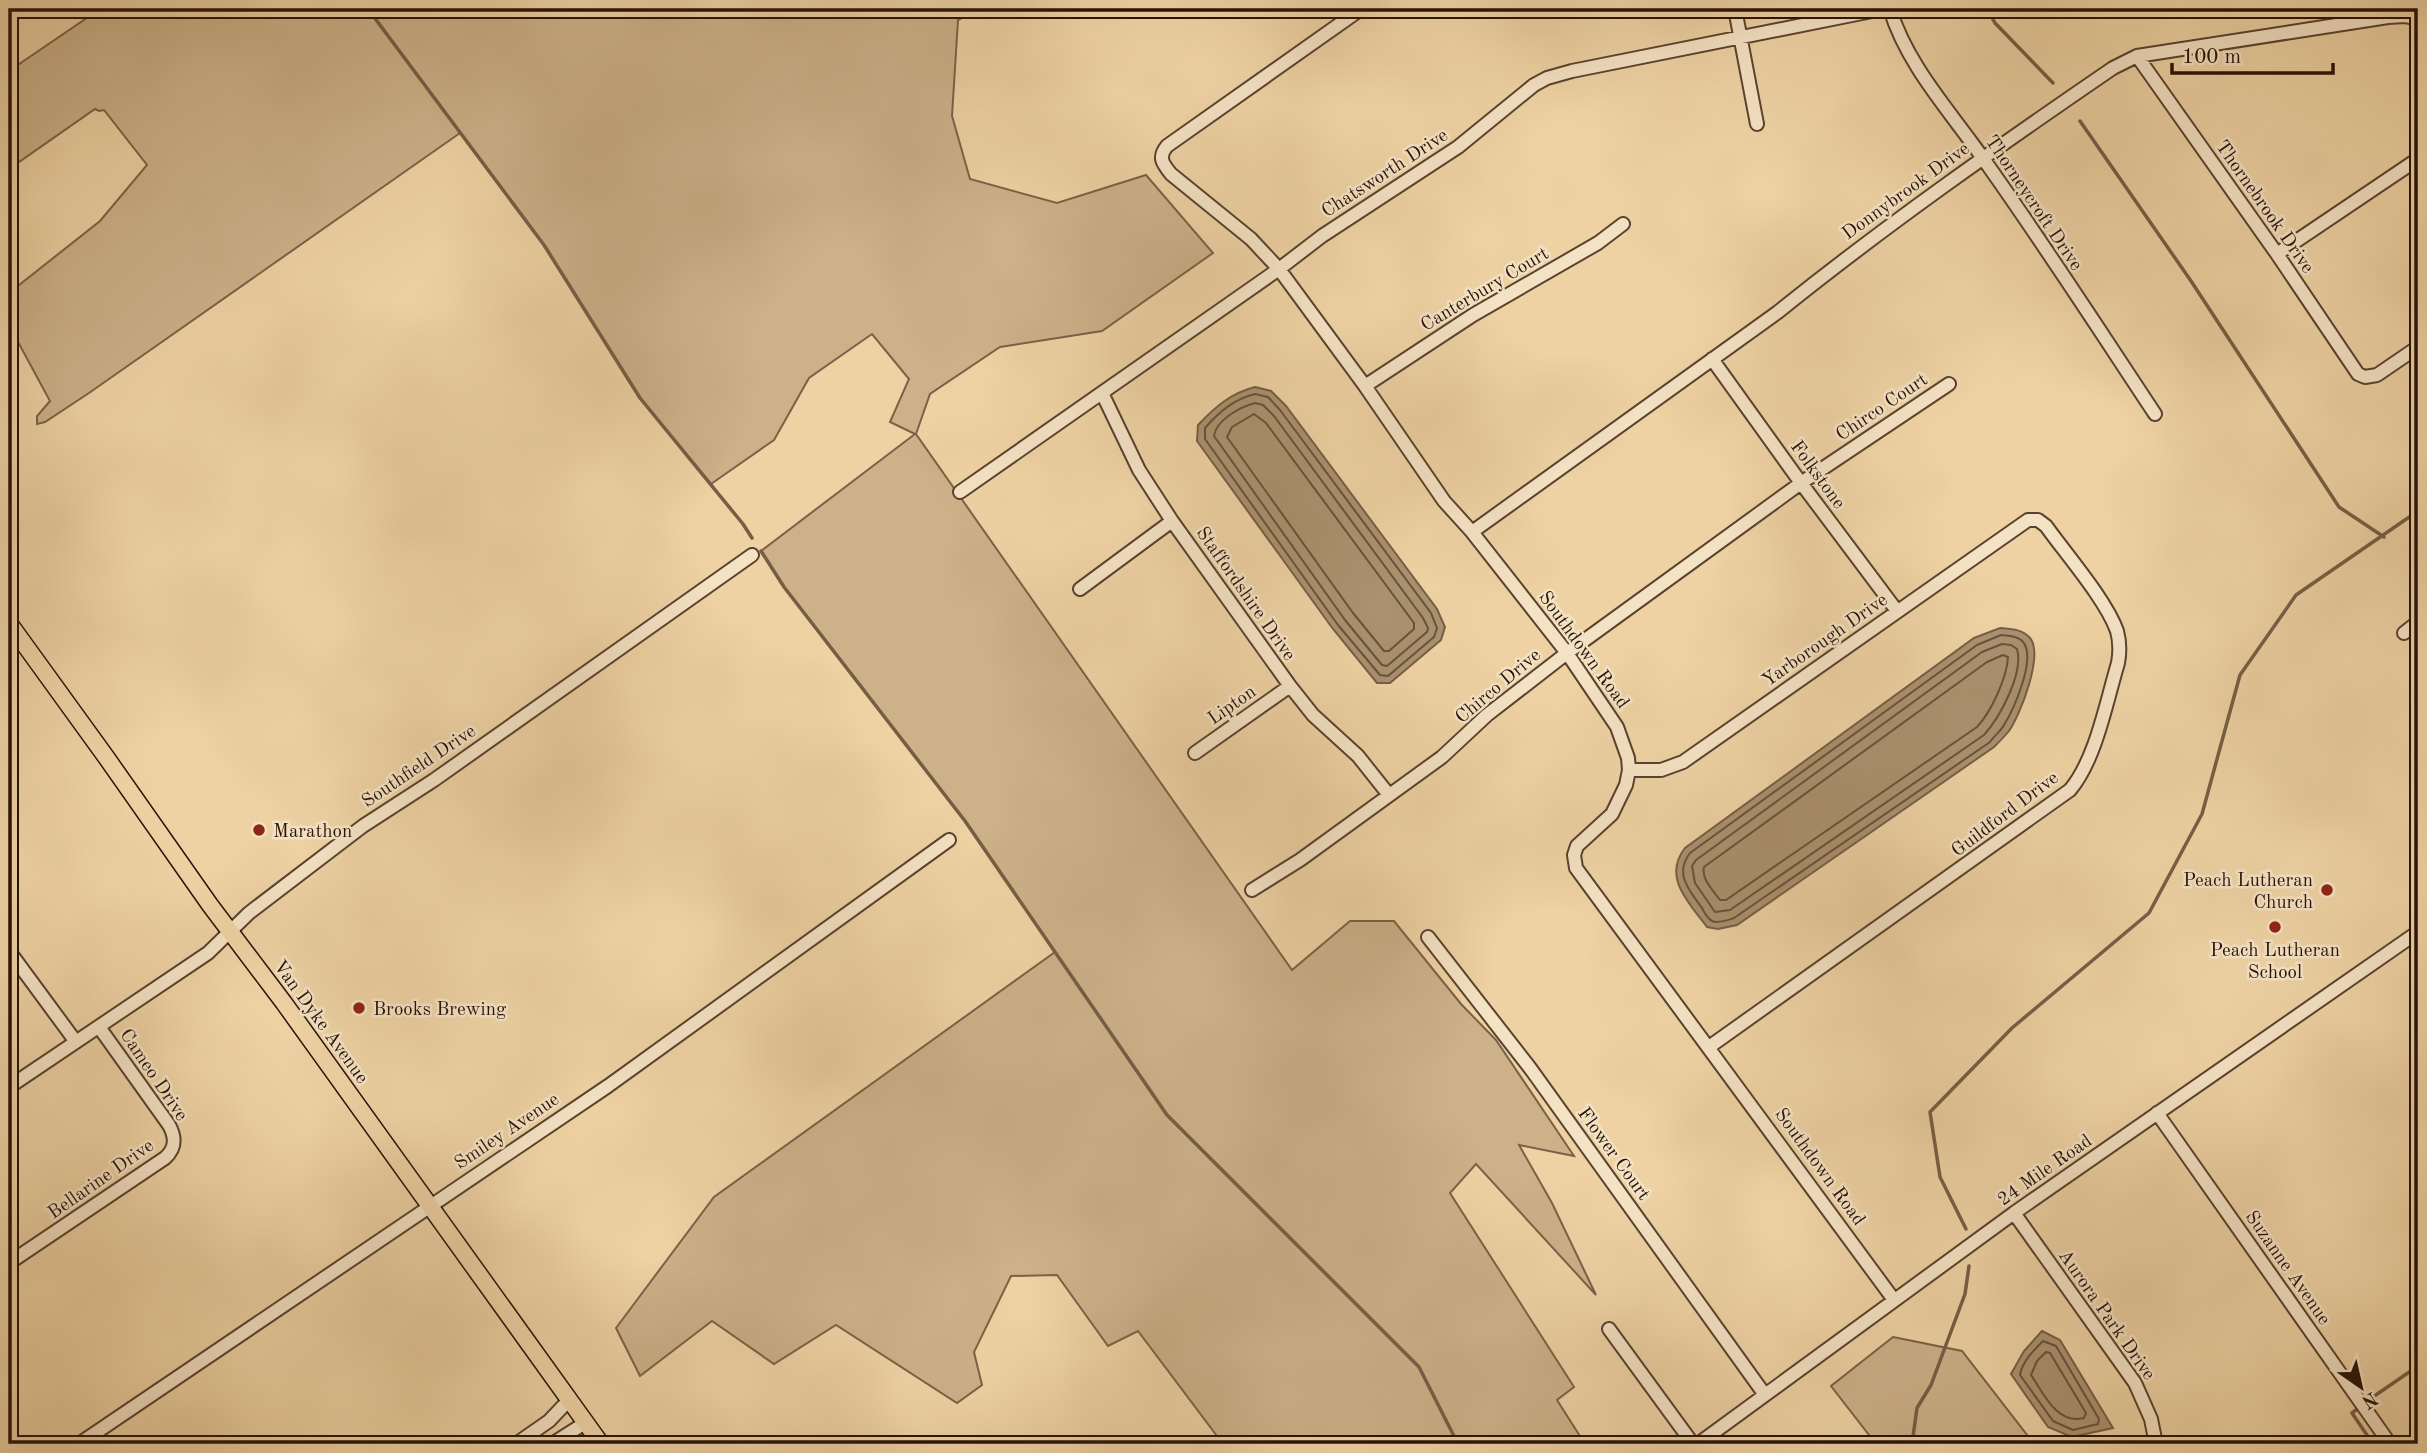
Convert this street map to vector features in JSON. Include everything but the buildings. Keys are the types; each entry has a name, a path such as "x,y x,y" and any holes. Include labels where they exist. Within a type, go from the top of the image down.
{"main road":[{"name":"Van Dyke Avenue","path":"9,623 601,1444"}],"street":[{"path":"1346,13 1360,9"},
{"path":"1735,9 1757,124"},
{"name":"Chatsworth Drive","path":"960,492 1279,269 1322,236 1458,147 1547,78 1741,35 1882,9"},
{"name":"Thorneycroft Drive","path":"1890,9 1910,57 1983,158 2155,414"},
{"name":"Southdown Road","path":"1346,13 1167,146 1161,155 1161,161 1171,174 1251,239 1279,269 1365,386 1444,501 1472,532 1567,653 1617,727 1625,745 1629,769 1616,808 1583,838 1577,846 1574,860 1587,885 1894,1300"},
{"name":"Donnybrook Drive","path":"1472,532 1777,312 1835,265 2113,68 2137,56 2366,15 2418,19"},
{"name":"Thornebrook Drive","path":"2137,56 2355,370 2365,377 2377,375 2418,347"},
{"path":"2277,254 2418,159"},
{"name":"Canterbury Court","path":"1365,386 1473,315 1598,243 1623,224"},
{"name":"Folkstone","path":"1712,359 1801,484 1897,611"},
{"name":"Chirco Court","path":"1801,484 1949,384"},
{"name":"Staffordshire Drive","path":"1102,393 1139,470 1172,521 1290,686 1313,715 1358,756 1389,795"},
{"name":"Chirco Drive","path":"1252,890 1300,860 1443,757 1496,708 1567,653 1801,484"},
{"name":"Yarborough Drive","path":"1629,769 1661,770 1683,762 2023,522 2034,519"},
{"name":"Guildford Drive","path":"1709,1047 2062,797 2080,776 2118,663 2119,641 2106,611 2046,526 2034,519"},
{"path":"1080,589 1172,521"},
{"name":"Southfield Drive","path":"9,1087 208,953 249,913 363,825 433,780 752,555"},
{"path":"2404,633 2418,622"},
{"name":"Lipton","path":"1195,753 1290,686"},
{"name":"Smiley Avenue","path":"79,1444 608,1086 949,840"},
{"name":"24 Mile Road","path":"1695,1444 2014,1213 2418,932"},
{"name":"Flower Court","path":"1428,937 1530,1068 1765,1395"},
{"path":"9,951 76,1042"},
{"name":"Cameo Drive","path":"99,1027 169,1125 174,1136 174,1145"},
{"name":"Suzanne Avenue","path":"2157,1112 2390,1444"},
{"name":"Bellarine Drive","path":"9,1264 165,1158 174,1145"},
{"name":"Aurora Park Drive","path":"2014,1213 2135,1383 2151,1419 2157,1444"},
{"path":"1609,1329 1695,1444"},
{"path":"516,1444 549,1421 569,1400"},
{"path":"552,1444 585,1423"}],"shaded area":[{"path":"100,9 979,9 958,20 952,116 970,179 1057,203 1146,175 1213,253 1102,331 1000,347 930,394 916,434 1292,970 1350,921 1394,921 1461,1004 1496,1040 1574,1156 1519,1145 1552,1203 1596,1295 1476,1164 1450,1193 1574,1387 1557,1400 1585,1444 1223,1444 1138,1331 1108,1346 1057,1275 1011,1276 974,1352 982,1385 957,1403 836,1325 774,1364 712,1321 640,1376 616,1328 714,1197 1055,952 965,821 784,587 761,551 915,434 890,422 909,379 872,334 809,378 774,440 711,484 640,398 544,245 460,133 89,393 45,422 37,424 37,416 50,401 17,340 9,338 9,293 100,221 147,165 104,110 95,109 9,169 9,71"},
{"path":"1893,1337 1962,1351 2034,1444 1876,1444 1831,1386"}],"water":[{"path":"1255,387 1271,391 1286,406 1437,609 1445,627 1441,640 1390,683 1377,683 1333,629 1197,441 1198,425 1211,412 1231,397"},
{"path":"2000,628 2027,635 2034,646 2034,657 2029,685 2019,712 2000,741 1737,925 1718,929 1707,927 1686,899 1677,879 1676,869 1685,848 1974,638"},
{"path":"2042,1331 2060,1340 2113,1428 2072,1437 2048,1427 2011,1374 2024,1351"}],"waterway":[{"path":"368,9 544,245 640,398 752,538"},
{"path":"1987,9 1995,23 2053,83"},
{"path":"2080,121 2191,281 2339,507 2384,537"},
{"path":"1966,1229 1940,1177 1930,1112 2012,1028 2149,913 2202,814 2240,675 2296,595 2418,511"},
{"path":"761,551 784,587 965,821 1167,1115 1419,1367 1458,1444"},
{"path":"1912,1444 1917,1408 1931,1385 1965,1294 1969,1266"},
{"path":"2370,1399 2418,1366"},
{"path":"2356,1410 2352,1413 2373,1444"}],"place":[{"name":"Marathon","path":"259,830"},
{"name":"Peach Lutheran Church","path":"2327,890"},
{"name":"Peach Lutheran School","path":"2275,927"},
{"name":"Brooks Brewing","path":"359,1008"}]}
